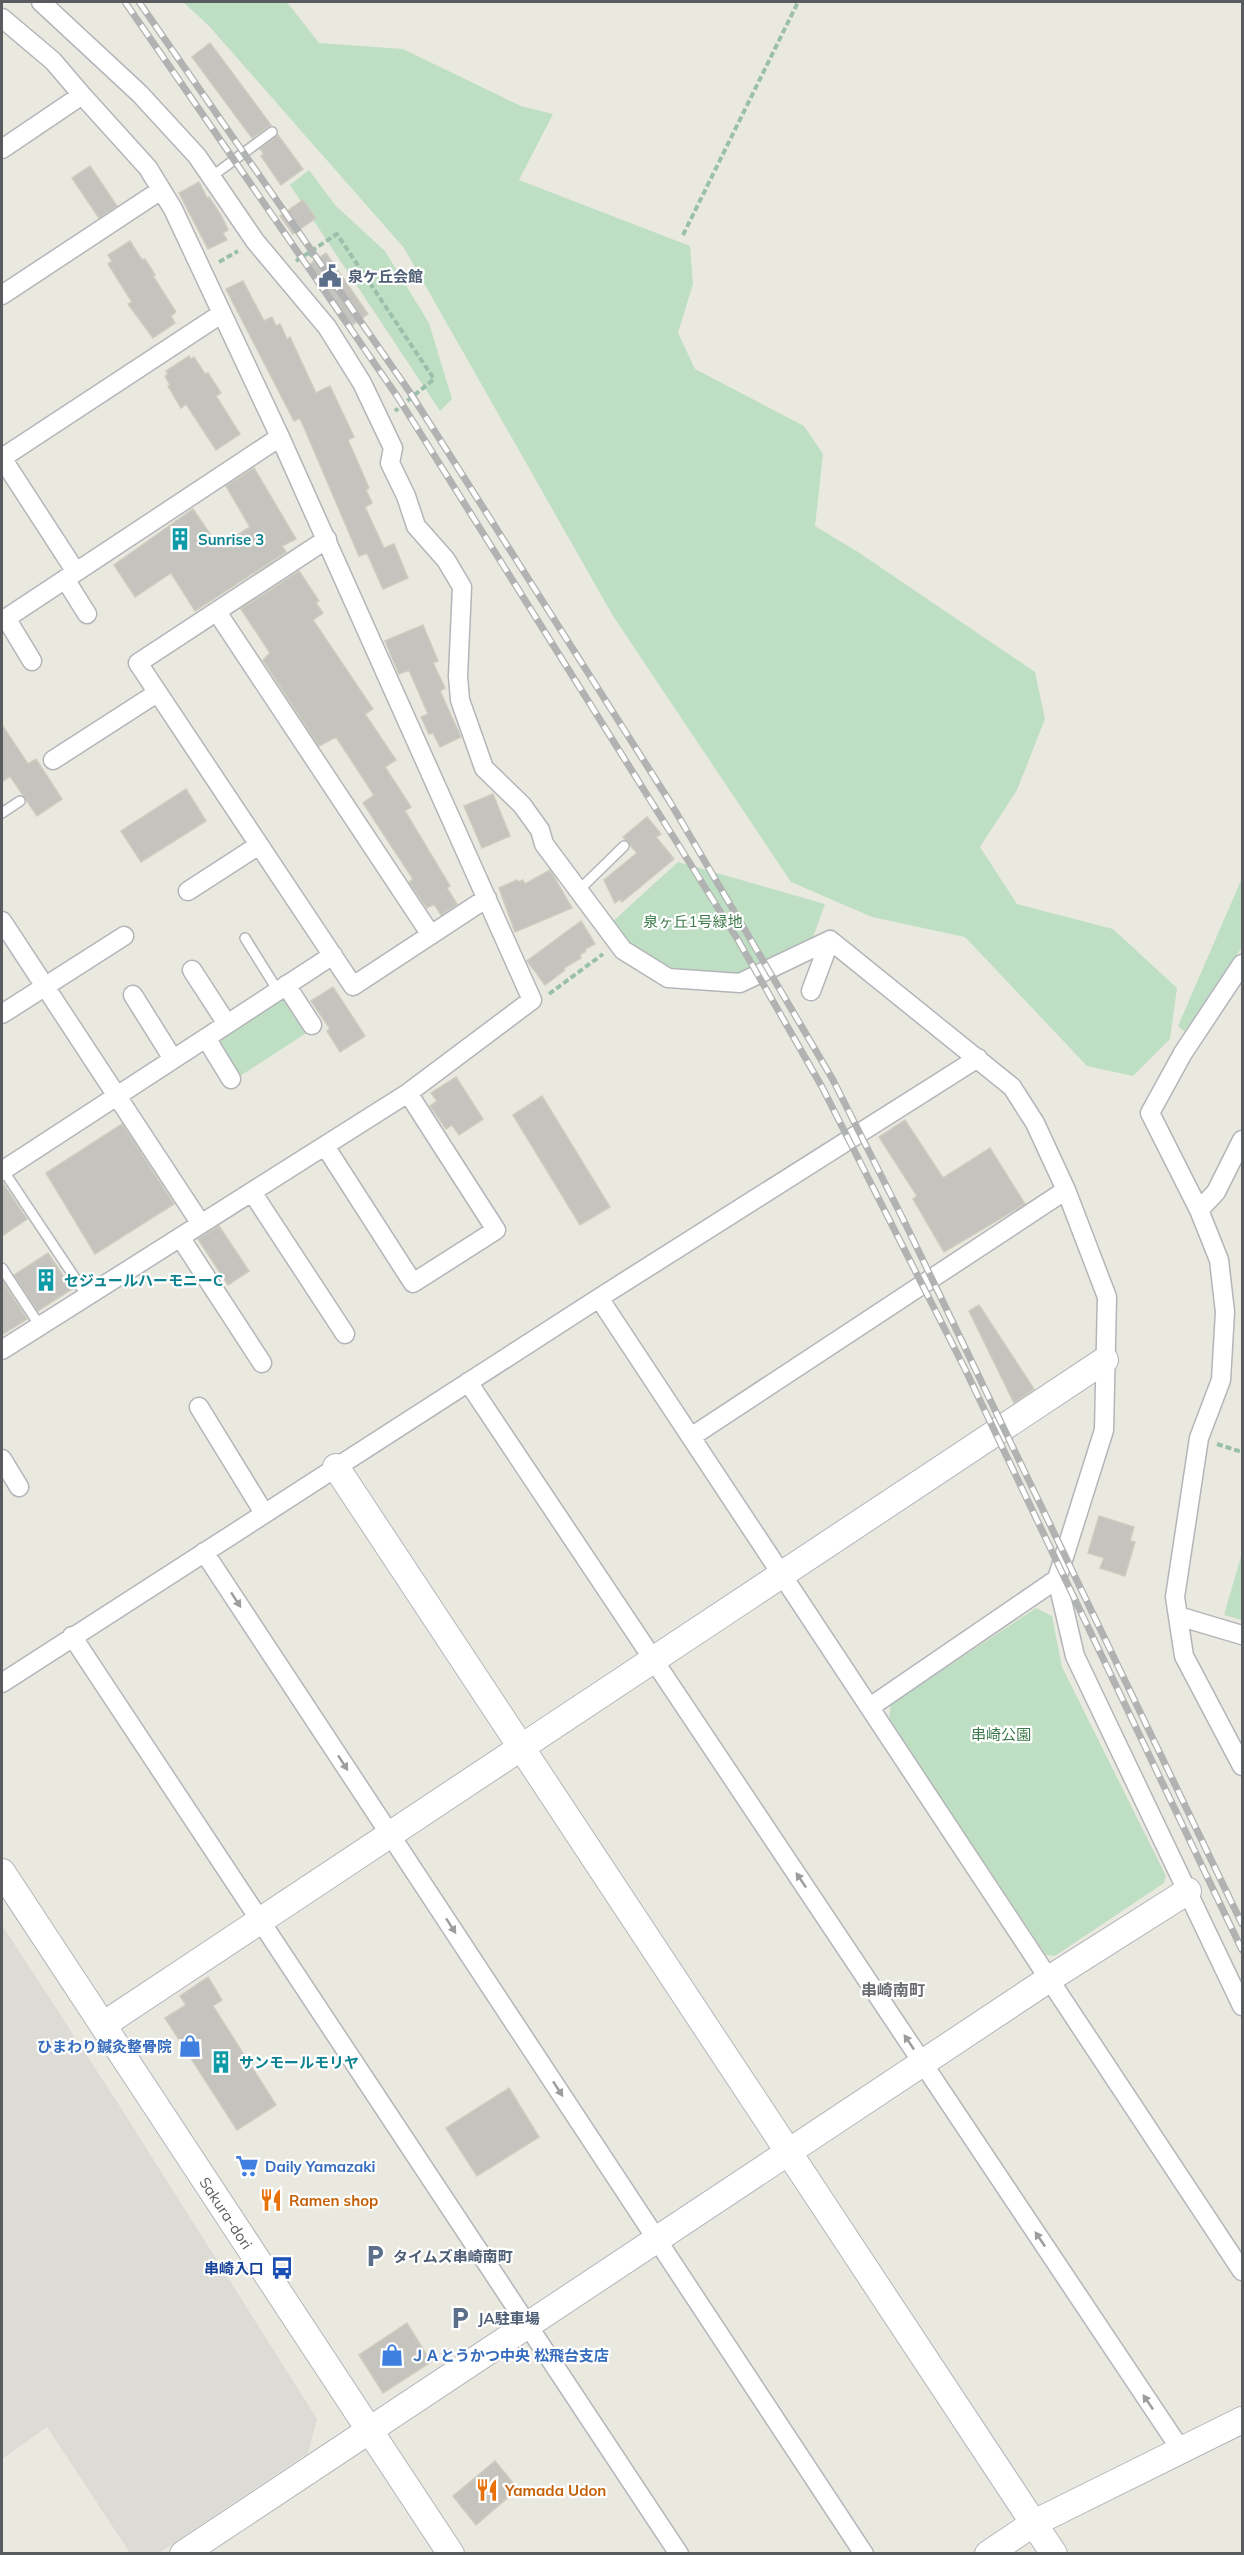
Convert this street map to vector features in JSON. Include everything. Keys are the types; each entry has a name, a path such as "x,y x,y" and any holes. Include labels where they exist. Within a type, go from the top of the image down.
{"street":[{"path":"41,2 140,94 196,156 255,242 327,327 362,383 393,448 390,463 406,496 416,526 446,560 462,588 458,676 460,700 484,768 522,805 540,830 544,844 623,950 668,978 740,983 830,940"},
{"path":"2,18 53,61 148,168 161,190 203,272 327,539 532,1000 408,1093 2,1350"},
{"path":"2,149 82,95"},
{"path":"2,295 161,190"},
{"path":"87,614 71,576 2,458 221,314"},
{"path":"32,661 4,620 280,437"},
{"path":"327,539 138,663 353,986 487,898"},
{"path":"217,612 431,935"},
{"path":"53,760 158,693"},
{"path":"188,891 259,844"},
{"path":"2,921 201,1224"},
{"path":"2,1014 124,936"},
{"path":"811,991 830,940"},
{"path":"830,940 1012,1087 1035,1123 1066,1190 1107,1297 1104,1430 1057,1579 1075,1656 1242,2006"},
{"path":"2,1171 333,955"},
{"path":"1242,964 1183,1053 1150,1113 1200,1210 1219,1260 1225,1312 1221,1380 1199,1438 1175,1597 1184,1656 1242,1766"},
{"path":"192,970 227,1024"},
{"path":"282,988 312,1025"},
{"path":"133,995 173,1059"},
{"path":"206,1038 231,1078"},
{"path":"2,1683 599,1298 978,1058"},
{"path":"325,1146 413,1283 496,1230 408,1093"},
{"path":"1200,1210 1216,1192 1242,1140"},
{"path":"691,1437 1066,1190"},
{"path":"252,1192 345,1334"},
{"path":"180,1237 262,1363"},
{"path":"599,1298 1242,2271"},
{"path":"103,2025 1105,1360"},
{"path":"468,1382 1180,2450"},
{"path":"199,1407 264,1513"},
{"path":"2,1459 19,1487"},
{"path":"336,1467 1054,2553"},
{"path":"204,1551 864,2553"},
{"path":"870,1707 1057,1579"},
{"path":"1178,1616 1242,1635"},
{"path":"72,1636 679,2553"},
{"name":"Sakura-dori","path":"2,1872 451,2553"},
{"path":"183,2553 1050,1979 1188,1891"},
{"path":"988,2553 1034,2523 1242,2420"}],"lane":[{"path":"211,177 272,132"},
{"path":"2,813 20,801"},
{"path":"579,890 624,846"},
{"path":"245,938 282,988"},
{"path":"2,1171 87,1296"},
{"path":"2,1268 40,1326"}],"path":[{"path":"683,235 798,2"},
{"path":"315,260 309,252 337,234 434,379 381,422"},
{"path":"203,272 255,242"},
{"path":"541,1000 618,943"},
{"path":"1199,1438 1242,1452"}],"shaded area":[{"path":"2,1925 121,2108 317,2419 308,2453 159,2553 130,2553 47,2427 2,2459"}],"green space":[{"path":"183,2 287,2 319,43 403,49 521,106 553,114 519,180 690,246 693,284 678,333 695,369 804,426 823,454 815,526 858,552 1035,672 1045,719 1017,790 980,847 1017,904 1113,929 1177,988 1170,1039 1133,1076 1087,1066 965,937 872,917 791,882 613,616 404,248 209,26"},
{"path":"309,170 336,206 385,251 429,323 452,399 440,411 290,185"},
{"name":"泉ヶ丘1号緑地","path":"678,862 825,904 812,940 732,977 670,973 627,946 611,923"},
{"path":"1242,878 1242,947 1185,1032 1178,1026"},
{"path":"281,998 287,999 308,1032 240,1076 219,1043 221,1036"},
{"path":"1242,1553 1242,1620 1224,1615"},
{"name":"串崎公園","path":"1036,1608 1052,1616 1062,1667 1166,1876 1164,1883 1055,1956 1046,1955 889,1719 891,1704"}],"building":[{"path":"210,43 271,125 252,138 192,57"},
{"path":"278,135 303,169 281,185 261,156 264,154 260,149"},
{"path":"90,166 117,206 99,218 72,178"},
{"path":"199,182 228,230 223,233 227,240 208,249 179,193"},
{"path":"303,200 316,218 293,234 280,216"},
{"path":"130,241 142,260 145,259 176,312 171,316 175,323 153,338 128,304 132,302 108,264 112,261 108,255"},
{"path":"326,253 368,314 351,326 309,265"},
{"path":"243,281 264,321 272,317 276,326 280,324 287,339 290,337 316,393 330,386 354,437 348,440 369,488 366,490 372,503 365,507 384,548 394,544 408,578 383,589 367,553 359,556 300,418 294,421 226,289"},
{"path":"189,356 191,359 194,357 205,374 208,373 221,393 216,396 240,434 216,450 186,404 181,408 165,376 168,374 166,371"},
{"path":"254,468 296,539 282,546 286,552 195,611 171,573 135,597 114,565 193,509 219,547 250,527 226,486"},
{"path":"299,571 319,601 316,603 323,613 313,620 373,709 365,714 396,760 385,767 411,807 405,811 450,886 447,888 457,904 441,915 434,904 427,908 409,882 413,879 363,803 374,795 336,737 319,746 263,660 270,653 241,609"},
{"path":"423,625 438,661 433,663 445,688 440,691 461,737 440,747 433,733 429,734 421,717 428,714 409,670 399,674 385,641"},
{"path":"2,725 28,764 36,759 62,799 37,816 10,776 2,782"},
{"path":"186,789 206,821 141,862 121,831"},
{"path":"493,794 510,836 482,848 464,806"},
{"path":"647,817 661,834 656,837 674,859 622,902 620,899 615,903 604,880 637,853 623,837"},
{"path":"550,870 572,908 515,932 499,888 517,880 518,882 523,880 525,884"},
{"path":"581,921 595,944 585,949 586,951 580,955 581,958 564,968 565,970 545,985 527,961"},
{"path":"333,987 365,1036 340,1052 327,1031 330,1029 311,1001"},
{"path":"456,1077 483,1119 459,1135 452,1125 446,1129 430,1106 437,1101 431,1093"},
{"path":"542,1096 610,1207 580,1225 513,1115"},
{"path":"905,1120 943,1178 990,1148 1025,1204 944,1252 913,1199 917,1196 879,1137"},
{"path":"122,1124 174,1204 95,1254 46,1173"},
{"path":"2,1182 27,1219 2,1236"},
{"path":"219,1226 249,1271 228,1285 198,1239"},
{"name":"セジュールハーモニーC","path":"48,1253 72,1289 38,1311 14,1275"},
{"path":"2,1283 27,1319 2,1335"},
{"path":"979,1305 1034,1389 1014,1403 969,1311"},
{"path":"1099,1516 1134,1527 1130,1541 1135,1542 1125,1576 1100,1568 1104,1558 1088,1553"},
{"name":"サンモールモリヤ","path":"208,1977 222,2000 213,2006 276,2105 237,2130 165,2018 186,2005 180,1996"},
{"path":"509,2088 539,2137 477,2176 446,2128"},
{"path":"407,2323 431,2362 383,2393 359,2355"},
{"path":"495,2461 518,2489 476,2525 453,2496"}],"railway":[{"path":"125,2 397,396 738,940 822,1087 965,1369 1242,1950"},
{"path":"139,2 411,394 670,802 833,1080 907,1227 1242,1924"}],"place":[{"name":"泉ケ丘会館","path":"330,276"},
{"name":"Sunrise 3","path":"180,539"},
{"name":"セジュールハーモニーC","path":"46,1280"},
{"name":"ひまわり鍼灸整骨院","path":"190,2046"},
{"name":"サンモールモリヤ","path":"221,2062"},
{"name":"Daily Yamazaki","path":"247,2166"},
{"name":"Ramen shop","path":"271,2200"},
{"name":"タイムズ串崎南町","path":"375,2256"},
{"name":"串崎入口","path":"282,2268"},
{"name":"JA駐車場","path":"460,2318"},
{"name":"ＪＡとうかつ中央 松飛台支店","path":"392,2355"},
{"name":"Yamada Udon","path":"487,2490"}],"district":[{"name":"串崎南町","path":"893,1990"}]}
